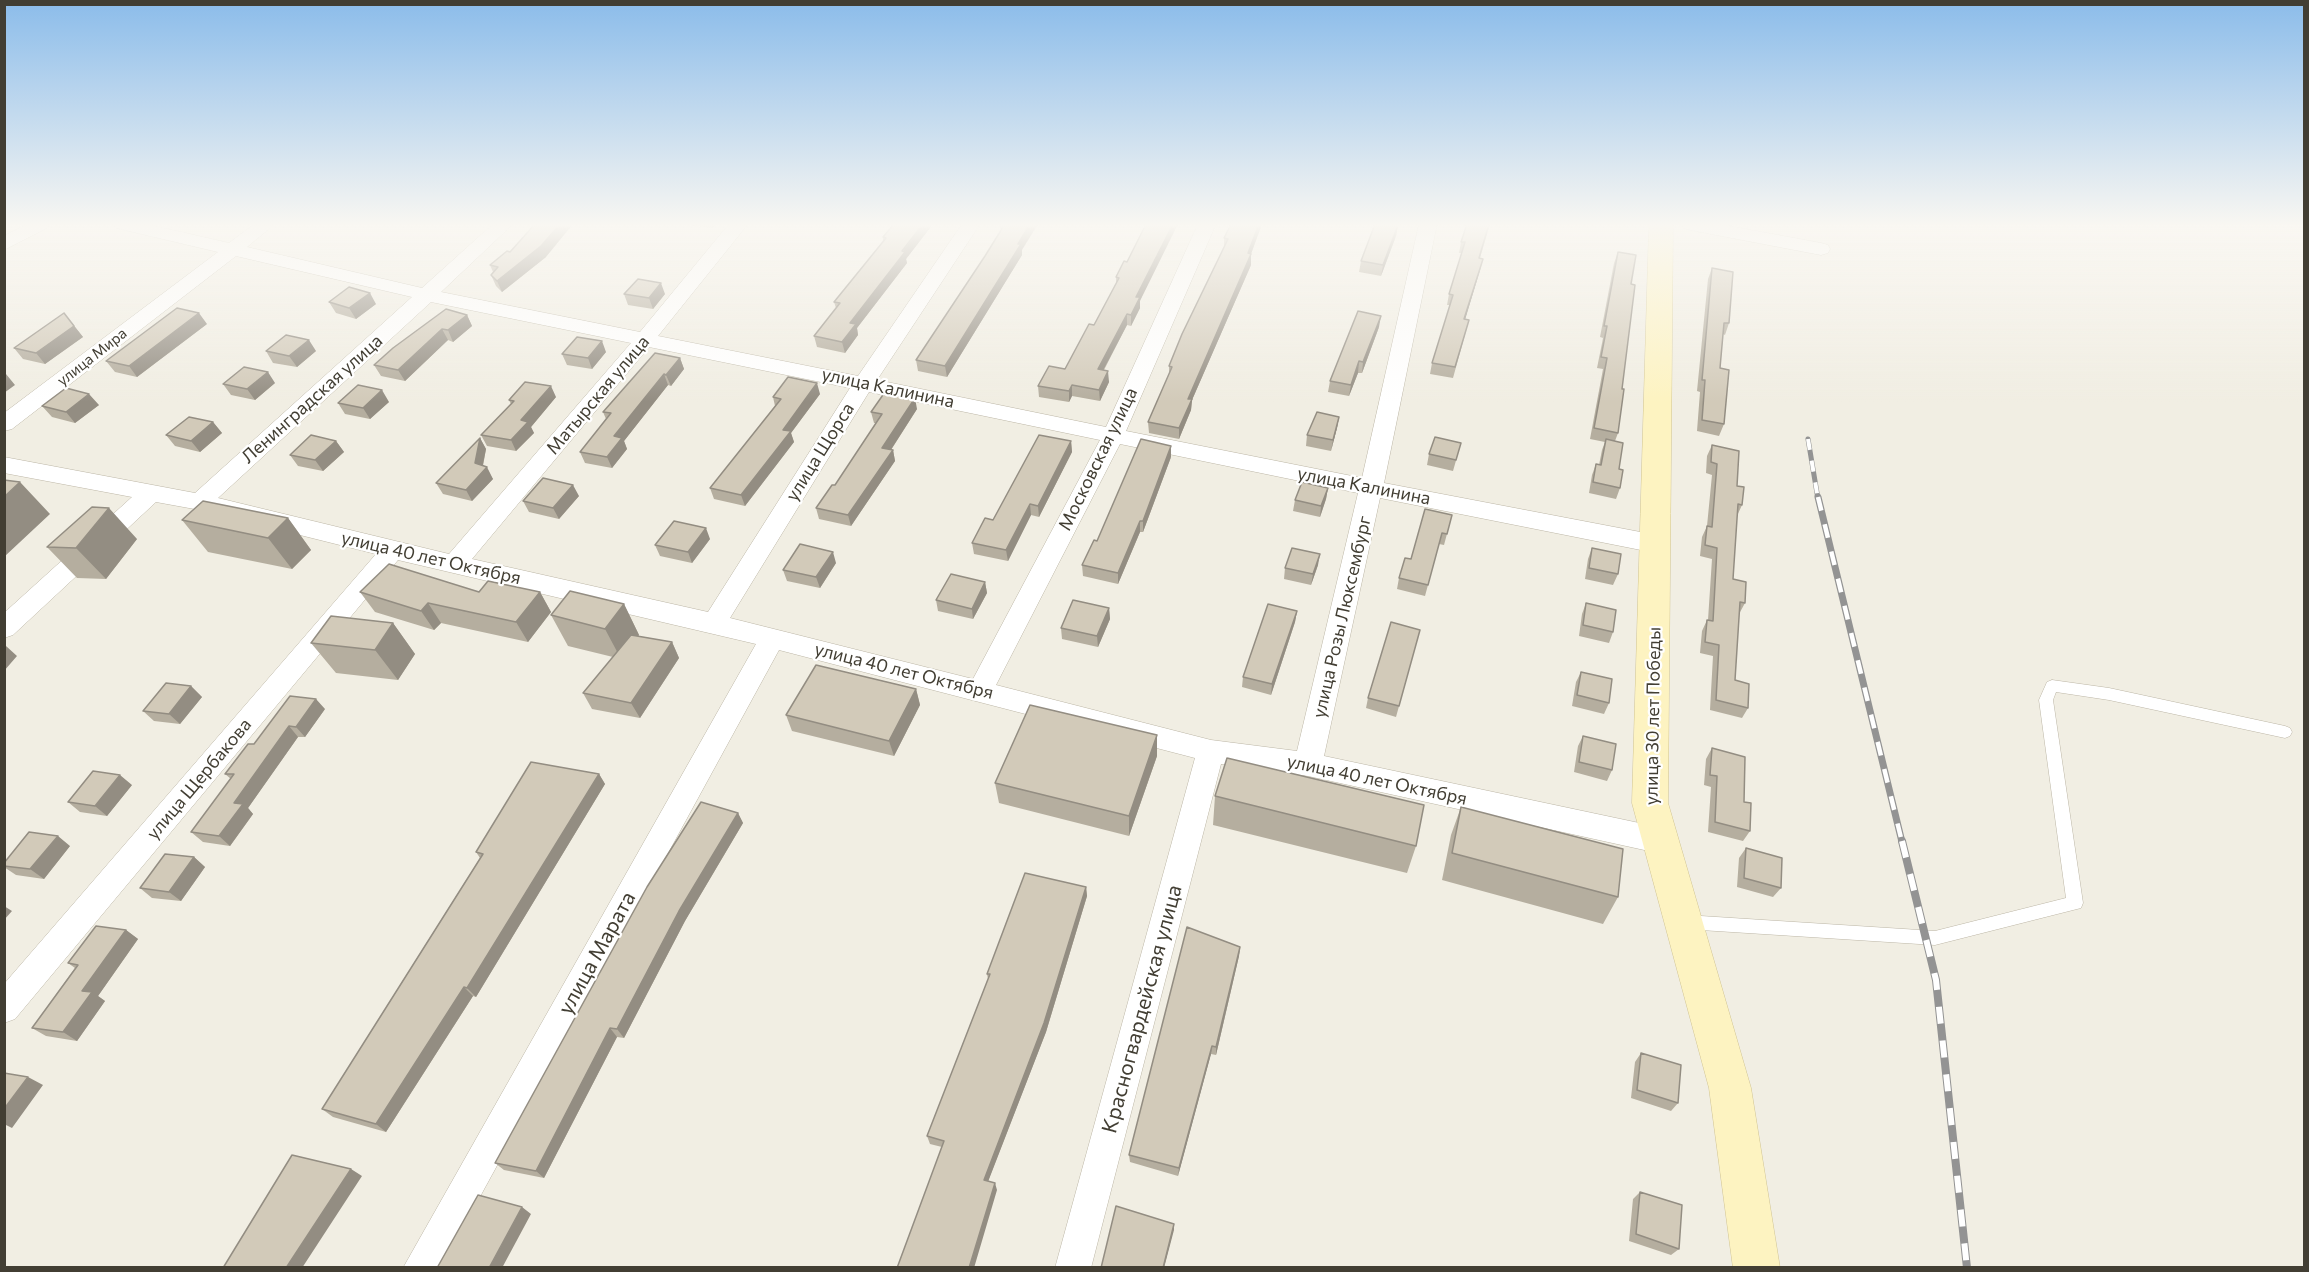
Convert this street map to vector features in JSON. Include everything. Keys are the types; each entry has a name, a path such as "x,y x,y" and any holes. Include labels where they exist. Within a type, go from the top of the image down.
{"main road":[{"name":"улица 30 лет Победы","path":"1660,283 1650,803 1658,840 1730,1088 1757,1268"}],"street":[{"name":"улица Мира","path":"4,424 187,283"},
{"name":"улица Калинина","path":"376,283 1371,488 1656,544"},
{"name":"Ленинградская улица","path":"200,502 440,283"},
{"name":"Матырская улица","path":"454,564 691,283"},
{"name":"улица Щорса","path":"714,623 864,383 931,283"},
{"name":"Московская улица","path":"980,690 1114,434 1181,283"},
{"name":"улица Розы Люксембург","path":"1308,764 1415,283"},
{"name":"улица 40 лет Октября","path":"4,465 200,502 393,550 714,623 1211,751 1308,764 1658,840"},
{"path":"4,628 151,493"},
{"name":"улица Щербакова","path":"4,1008 393,550"},
{"name":"улица Марата","path":"421,1268 772,639"},
{"name":"Красногвардейская улица","path":"1073,1268 1211,751"}],"lane":[{"path":"1683,922 1935,938 2075,903 2046,700 2052,686 2109,694 2285,732"}],"building":[{"path":"634,283 661,283 649,298 624,294"},
{"path":"849,283 881,283 850,323 856,324 842,342 814,336 840,303 834,302"},
{"path":"967,283 996,283 945,366 916,360"},
{"path":"1116,283 1143,283 1136,297 1140,297 1131,315 1127,314 1098,369 1108,371 1099,390 1072,385 1069,391 1038,386 1049,366 1065,369 1089,324 1094,325"},
{"path":"1207,283 1238,283 1188,399 1192,399 1179,428 1148,422 1172,367 1169,366"},
{"path":"1452,283 1475,283 1464,319 1469,320 1455,367 1432,363 1453,295 1449,294"},
{"path":"1612,283 1635,285 1618,433 1594,428 1607,358 1601,357 1607,326 1604,326"},
{"path":"1711,283 1732,283 1729,323 1724,323 1720,368 1729,370 1724,424 1702,420 1705,380 1702,380"},
{"path":"349,287 370,293 349,308 329,302"},
{"path":"177,308 199,313 129,366 106,361"},
{"path":"446,309 467,315 448,330 442,329 398,370 374,365 393,348"},
{"path":"1358,311 1381,316 1363,362 1359,361 1351,385 1330,381"},
{"path":"64,313 74,326 36,353 14,348"},
{"path":"286,335 309,340 289,356 266,351"},
{"path":"577,337 602,341 588,358 562,354"},
{"path":"655,353 680,358 666,375 664,374 614,436 622,438 607,457 580,452 611,413 603,412"},
{"path":"244,367 268,372 247,389 223,384"},
{"path":"788,377 817,383 783,430 791,431 741,495 710,488 781,399 773,397"},
{"path":"525,382 551,386 521,420 528,422 511,440 481,435 514,401 509,400"},
{"path":"358,385 382,390 363,408 338,403"},
{"path":"66,388 89,394 66,412 42,406"},
{"path":"885,392 915,398 882,448 893,450 848,515 816,508 832,485 835,485 882,414 871,412"},
{"path":"1317,412 1339,417 1333,440 1307,435"},
{"path":"189,417 213,422 191,441 166,435"},
{"path":"311,435 336,441 315,460 290,455"},
{"path":"1039,435 1071,441 1038,506 1030,504 1006,550 972,543 985,518 993,520"},
{"path":"1435,437 1461,443 1456,460 1429,454"},
{"path":"480,438 475,463 487,467 466,490 436,483"},
{"path":"1141,439 1171,446 1143,521 1140,521 1118,573 1082,565 1094,540 1097,541"},
{"path":"1606,439 1623,443 1619,469 1623,470 1620,488 1593,482 1596,464 1601,465"},
{"path":"1712,445 1739,451 1737,486 1744,487 1742,505 1738,504 1733,579 1746,582 1745,603 1740,602 1735,680 1749,684 1748,708 1716,700 1719,645 1705,642 1707,620 1713,621 1717,548 1705,545 1707,526 1712,527 1717,464 1711,462"},
{"path":"543,478 573,485 553,508 523,501"},
{"path":"4,480 20,482 4,497"},
{"path":"1302,482 1328,488 1321,506 1295,500"},
{"path":"203,501 288,518 268,538 182,520"},
{"path":"92,507 109,508 76,548 47,547"},
{"path":"1425,509 1452,515 1447,534 1442,533 1428,585 1399,578 1405,558 1411,559"},
{"path":"674,521 706,528 688,552 655,545"},
{"path":"800,544 833,552 816,577 783,570"},
{"path":"1292,548 1320,554 1313,574 1285,568"},
{"path":"1592,548 1621,554 1618,574 1589,568"},
{"path":"389,564 479,592 488,581 540,592 516,622 428,603 421,611 360,592"},
{"path":"951,574 985,582 972,609 936,600"},
{"path":"570,591 624,604 605,629 551,615"},
{"path":"1073,600 1109,608 1097,636 1061,628"},
{"path":"1586,603 1616,610 1613,632 1583,625"},
{"path":"1268,604 1297,611 1272,684 1243,677"},
{"path":"331,616 393,623 375,650 311,643"},
{"path":"1391,622 1420,630 1399,706 1368,698"},
{"path":"631,635 672,642 631,703 583,693"},
{"path":"816,665 916,689 889,741 786,715"},
{"path":"1581,672 1612,679 1609,703 1577,695"},
{"path":"166,683 191,686 169,714 143,711"},
{"path":"290,696 316,699 296,727 289,726 234,803 243,804 219,836 191,832 234,774 225,774 248,744 254,744"},
{"path":"1030,705 1157,735 1129,816 995,783"},
{"path":"1583,736 1616,744 1612,770 1579,762"},
{"path":"1712,748 1745,757 1744,802 1751,803 1750,831 1715,822 1717,776 1710,775"},
{"path":"1227,758 1424,805 1416,846 1215,796"},
{"path":"531,762 599,774 467,988 464,987 376,1124 322,1109 483,854 476,852"},
{"path":"93,771 120,775 95,806 68,802"},
{"path":"701,802 738,813 679,911 617,1029 610,1028 536,1171 495,1163 647,887"},
{"path":"1461,807 1623,849 1618,897 1452,853"},
{"path":"29,832 58,836 30,869 4,866 4,863"},
{"path":"1746,848 1782,858 1781,888 1744,878"},
{"path":"165,854 194,857 169,892 140,888"},
{"path":"1025,873 1086,887 1044,1023 984,1180 995,1183 969,1268 897,1268 944,1141 927,1136 990,974 987,974"},
{"path":"96,926 126,930 82,991 92,992 63,1032 32,1028 78,965 68,963"},
{"path":"1187,927 1240,947 1216,1047 1212,1046 1179,1168 1129,1155"},
{"path":"1641,1053 1681,1065 1678,1103 1637,1090"},
{"path":"4,1073 28,1077 4,1109"},
{"path":"292,1155 351,1169 286,1268 223,1268"},
{"path":"1640,1192 1682,1205 1679,1249 1636,1234"},
{"path":"478,1195 522,1207 489,1268 437,1268"},
{"path":"1116,1206 1174,1224 1163,1268 1101,1268"}],"railway":[{"path":"1808,439 1818,499"},
{"path":"1818,497 1902,842"},
{"path":"1902,841 1936,980 1967,1268"}]}
